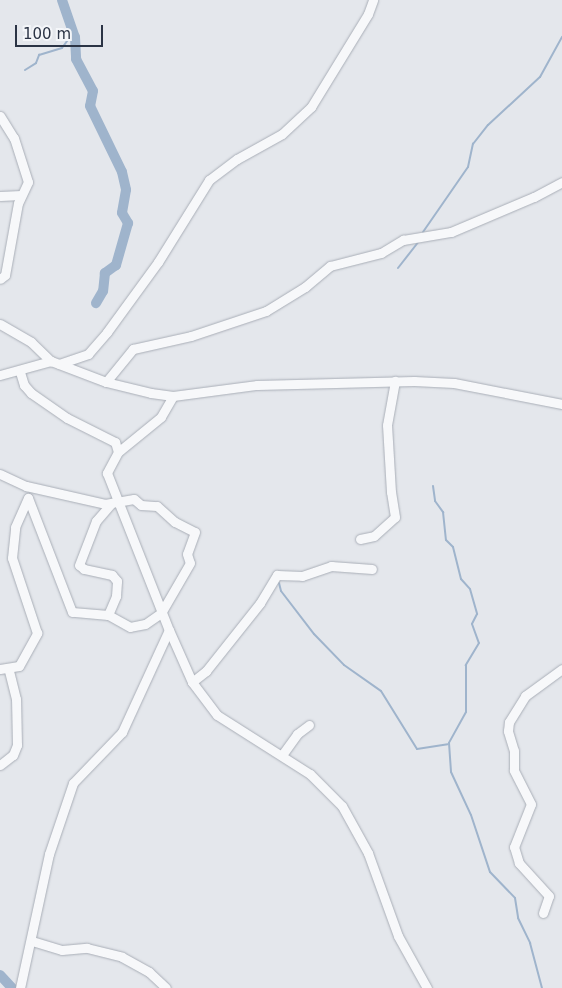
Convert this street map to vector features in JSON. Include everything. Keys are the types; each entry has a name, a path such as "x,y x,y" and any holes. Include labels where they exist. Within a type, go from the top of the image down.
{"street":[{"path":"0,376 88,354 107,332 158,262 209,180 237,159 282,134 311,107 365,19 373,0"},
{"path":"0,116 14,138 28,182 21,196 4,275 0,279"},
{"path":"106,382 133,349 191,336 266,311 305,287 330,266 381,253 403,240 451,232 534,198 562,182"},
{"path":"0,196 21,196"},
{"path":"0,324 31,342 55,363 106,382 172,396 257,385 395,380 454,383 562,404"},
{"path":"20,372 24,385 31,393 67,418 115,442 118,452"},
{"path":"360,539 374,536 396,517 391,492 387,425 395,380"},
{"path":"172,396 161,417 118,452 107,473 114,504 192,682 223,722 282,755 320,782 351,819 368,853 398,936 427,988"},
{"path":"0,474 26,486 114,504 134,499 141,505 158,506 175,522 195,532 187,554 190,563 162,613 145,624 130,627 108,615 72,612 68,608 60,574 48,552 28,498 26,486"},
{"path":"0,765 13,755 17,745 16,699 4,669 19,666 37,633 12,558 16,527 28,498"},
{"path":"108,615 116,596 116,581 112,575 84,569 79,565 96,521 114,504"},
{"path":"192,682 206,671 260,603 277,575 302,576 330,566 372,569"},
{"path":"20,988 32,940 49,854 73,783 122,732 169,630"},
{"path":"543,913 549,896 519,863 514,848 531,804 514,770 514,751 508,731 509,722 526,696 562,669"},
{"path":"282,755 297,734 309,725"},
{"path":"32,940 62,950 87,948 122,957 148,972 166,988"}],"waterway":[{"path":"62,0 75,37 76,59 93,91 90,106 122,172 126,190 122,213 128,223 116,265 105,273 103,291 96,303"},
{"path":"25,70 36,63 39,55 62,48 70,37 75,37"},
{"path":"423,232 468,167 473,144 488,125 540,77 562,37"},
{"path":"398,268 418,242"},
{"path":"433,486 435,501 443,512 446,540 453,547 461,579 470,589 477,614 472,624 479,643 466,665 466,712 449,743 451,772 471,815 490,872 515,898 518,918 530,943 542,988"},
{"path":"279,583 281,591 314,634 344,665 381,691 417,749 448,744"},
{"path":"0,975 12,988"}]}
